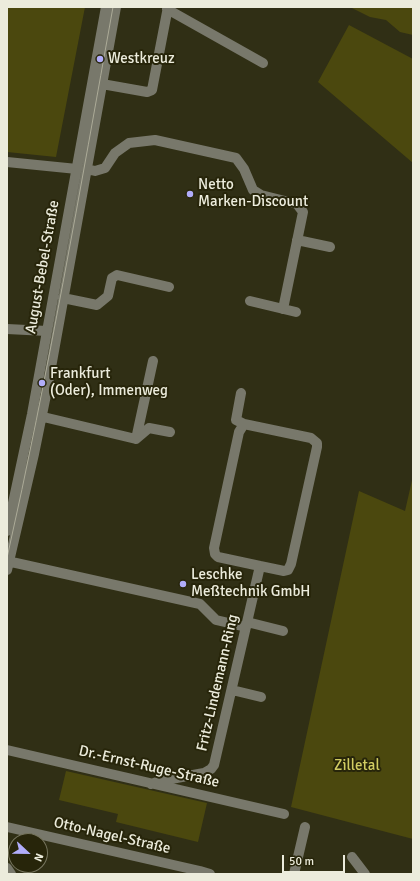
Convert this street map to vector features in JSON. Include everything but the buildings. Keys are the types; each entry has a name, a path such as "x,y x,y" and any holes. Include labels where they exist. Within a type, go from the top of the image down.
{"street":[{"name":"August-Bebel-Straße","path":"7,531 16,491 37,415 63,298 106,7"},
{"name":"August-Bebel-Straße","path":"37,415 47,330 102,84 116,7"},
{"path":"102,84 147,92 152,90 168,8 262,63"},
{"path":"7,162 95,171 105,168 115,153 129,143 155,140 236,158 244,169 252,190 261,195 297,204 303,212 283,309"},
{"path":"297,240 330,247"},
{"path":"63,298 97,305 108,296 112,278 117,275 170,287"},
{"path":"250,301 296,312"},
{"path":"7,329 47,330"},
{"path":"136,439 153,361"},
{"path":"241,393 236,420 244,424 311,438 317,443 291,564 288,570 284,571 218,557 215,554 214,548 239,432 244,424"},
{"path":"37,415 136,439"},
{"path":"136,439 149,428 170,432"},
{"name":"August-Bebel-Straße","path":"8,564 16,491"},
{"path":"8,564 200,604 216,620 283,631"},
{"name":"Fritz-Lindemann-Ring","path":"151,784 204,773 211,769 214,765 260,566"},
{"path":"232,690 261,697"},
{"name":"Dr.-Ernst-Ruge-Straße","path":"7,750 284,814"},
{"name":"Otto-Nagel-Straße","path":"7,827 210,874"},
{"path":"294,874 305,827"},
{"path":"352,857 365,874"},
{"path":"7,868 11,874"}],"green space":[{"path":"7,7 85,7 56,157 7,152"},
{"path":"352,7 413,7 413,35 400,32 386,20 370,17"},
{"path":"349,25 413,59 413,163 318,82"},
{"name":"Zilletal","path":"413,476 413,839 291,807 359,491 405,511"},
{"path":"66,771 207,803 198,842 116,822 118,814 59,800"}],"tram line":[{"path":"7,558 50,352 113,7"}],"place":[{"name":"Westkreuz","path":"100,59"},
{"name":"Netto Marken-Discount","path":"190,194"},
{"name":"Frankfurt (Oder), Immenweg","path":"42,383"},
{"name":"Leschke Meßtechnik GmbH","path":"183,584"}]}
